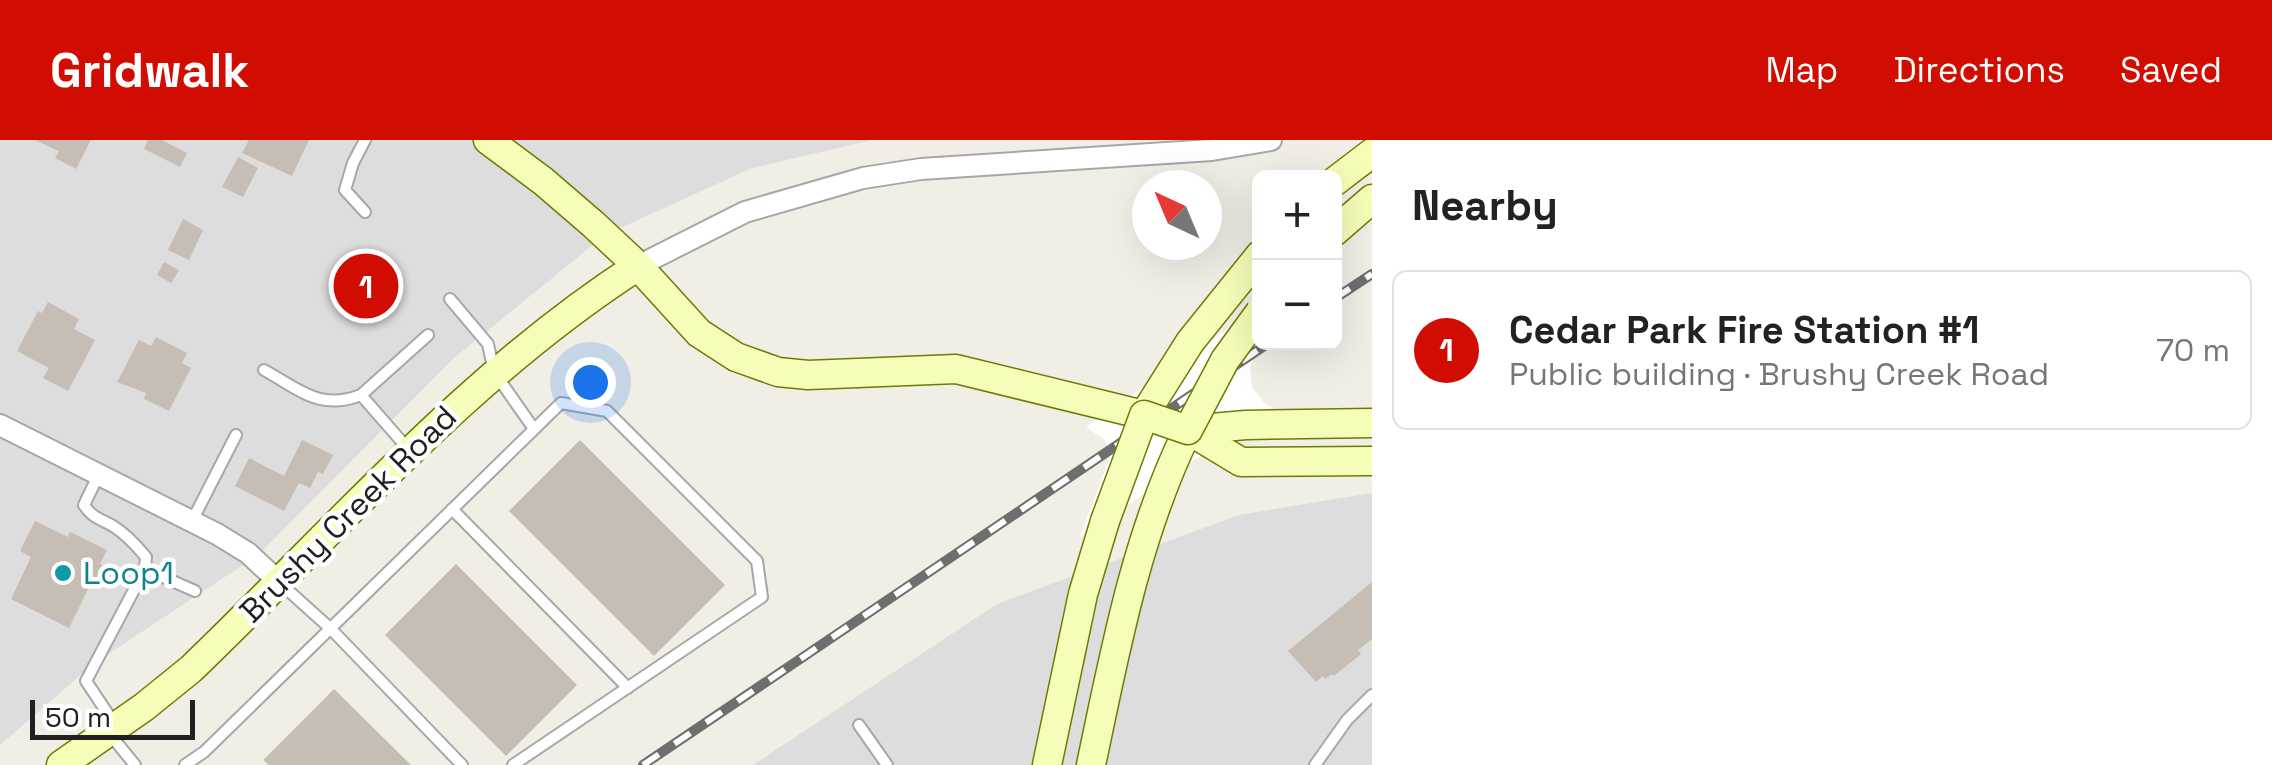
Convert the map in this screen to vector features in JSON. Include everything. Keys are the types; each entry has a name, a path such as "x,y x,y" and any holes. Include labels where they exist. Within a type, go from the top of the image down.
{"main road":[{"path":"488,140 543,181 638,266 698,333 736,357 778,372 808,374 956,369 1144,415 1188,430 1241,462 1372,461"},
{"path":"1342,176 1372,153"},
{"path":"1342,225 1372,199"},
{"path":"1047,765 1083,594 1144,415 1176,364 1255,260"},
{"name":"Brushy Creek Road","path":"60,765 191,669 494,372 588,298 638,266"},
{"path":"1090,765 1125,604 1162,482 1224,360 1252,323"},
{"path":"1188,430 1372,423"}],"street":[{"name":"Brushy Creek Road","path":"638,266 745,212 863,178 921,169 1212,150 1272,140"},
{"path":"0,425 248,553 280,583"}],"lane":[{"path":"365,140 345,190 365,212"},
{"path":"450,300 488,344 494,372 534,429"},
{"path":"264,370 326,403 342,403 361,395 428,335"},
{"path":"361,395 410,451"},
{"path":"185,765 204,752 561,403 607,410 757,561 762,597 513,765"},
{"path":"192,522 236,435"},
{"path":"98,474 84,505 90,515 115,527 135,543 146,557 146,569 86,681 108,714 108,732 135,765"},
{"path":"452,509 628,688"},
{"path":"146,569 195,591"},
{"path":"280,583 462,765"},
{"path":"1316,765 1347,720 1372,695"},
{"path":"859,725 887,765"}],"shaded area":[{"path":"0,140 872,140 752,168 605,235 454,358 258,555 92,665 0,745"},
{"path":"1372,493 1372,765 753,765 997,604 1239,515"}],"pier":[{"path":"1252,312 1252,350 1258,350 1250,367 1252,387 1272,408 1079,538 1110,458 1105,440 1086,427"}],"building":[{"path":"35,140 91,140 76,169 55,158 59,151"},
{"path":"148,140 162,140 187,153 180,167 144,149"},
{"path":"249,140 309,140 292,176 242,153"},
{"path":"238,157 258,168 243,197 222,187"},
{"path":"183,219 203,230 189,260 168,250"},
{"path":"164,262 179,270 171,283 157,275"},
{"path":"48,302 79,319 74,329 95,340 68,391 43,378 49,368 17,351 38,311 42,313"},
{"path":"156,337 187,353 182,363 191,368 169,411 144,399 146,393 117,382 139,340 151,346"},
{"path":"302,440 333,455 310,488 299,483 284,511 235,486 249,458 284,476"},
{"path":"580,440 725,585 654,656 509,511"},
{"name":"Loop1","path":"35,521 107,550 100,564 106,567 99,582 93,579 69,628 11,599 31,557 20,551"},
{"path":"456,564 577,685 506,756 385,635"},
{"path":"1372,582 1372,639 1358,650 1361,654 1334,676 1323,676 1316,682 1288,651"},
{"path":"334,689 411,765 269,765 263,760"}],"railway":[{"path":"1342,294 1372,274"},
{"path":"643,765 1258,350"}],"place":[{"name":"Cedar Park Fire Station #1","path":"366,286"},
{"name":"Loop1","path":"63,573"}]}
